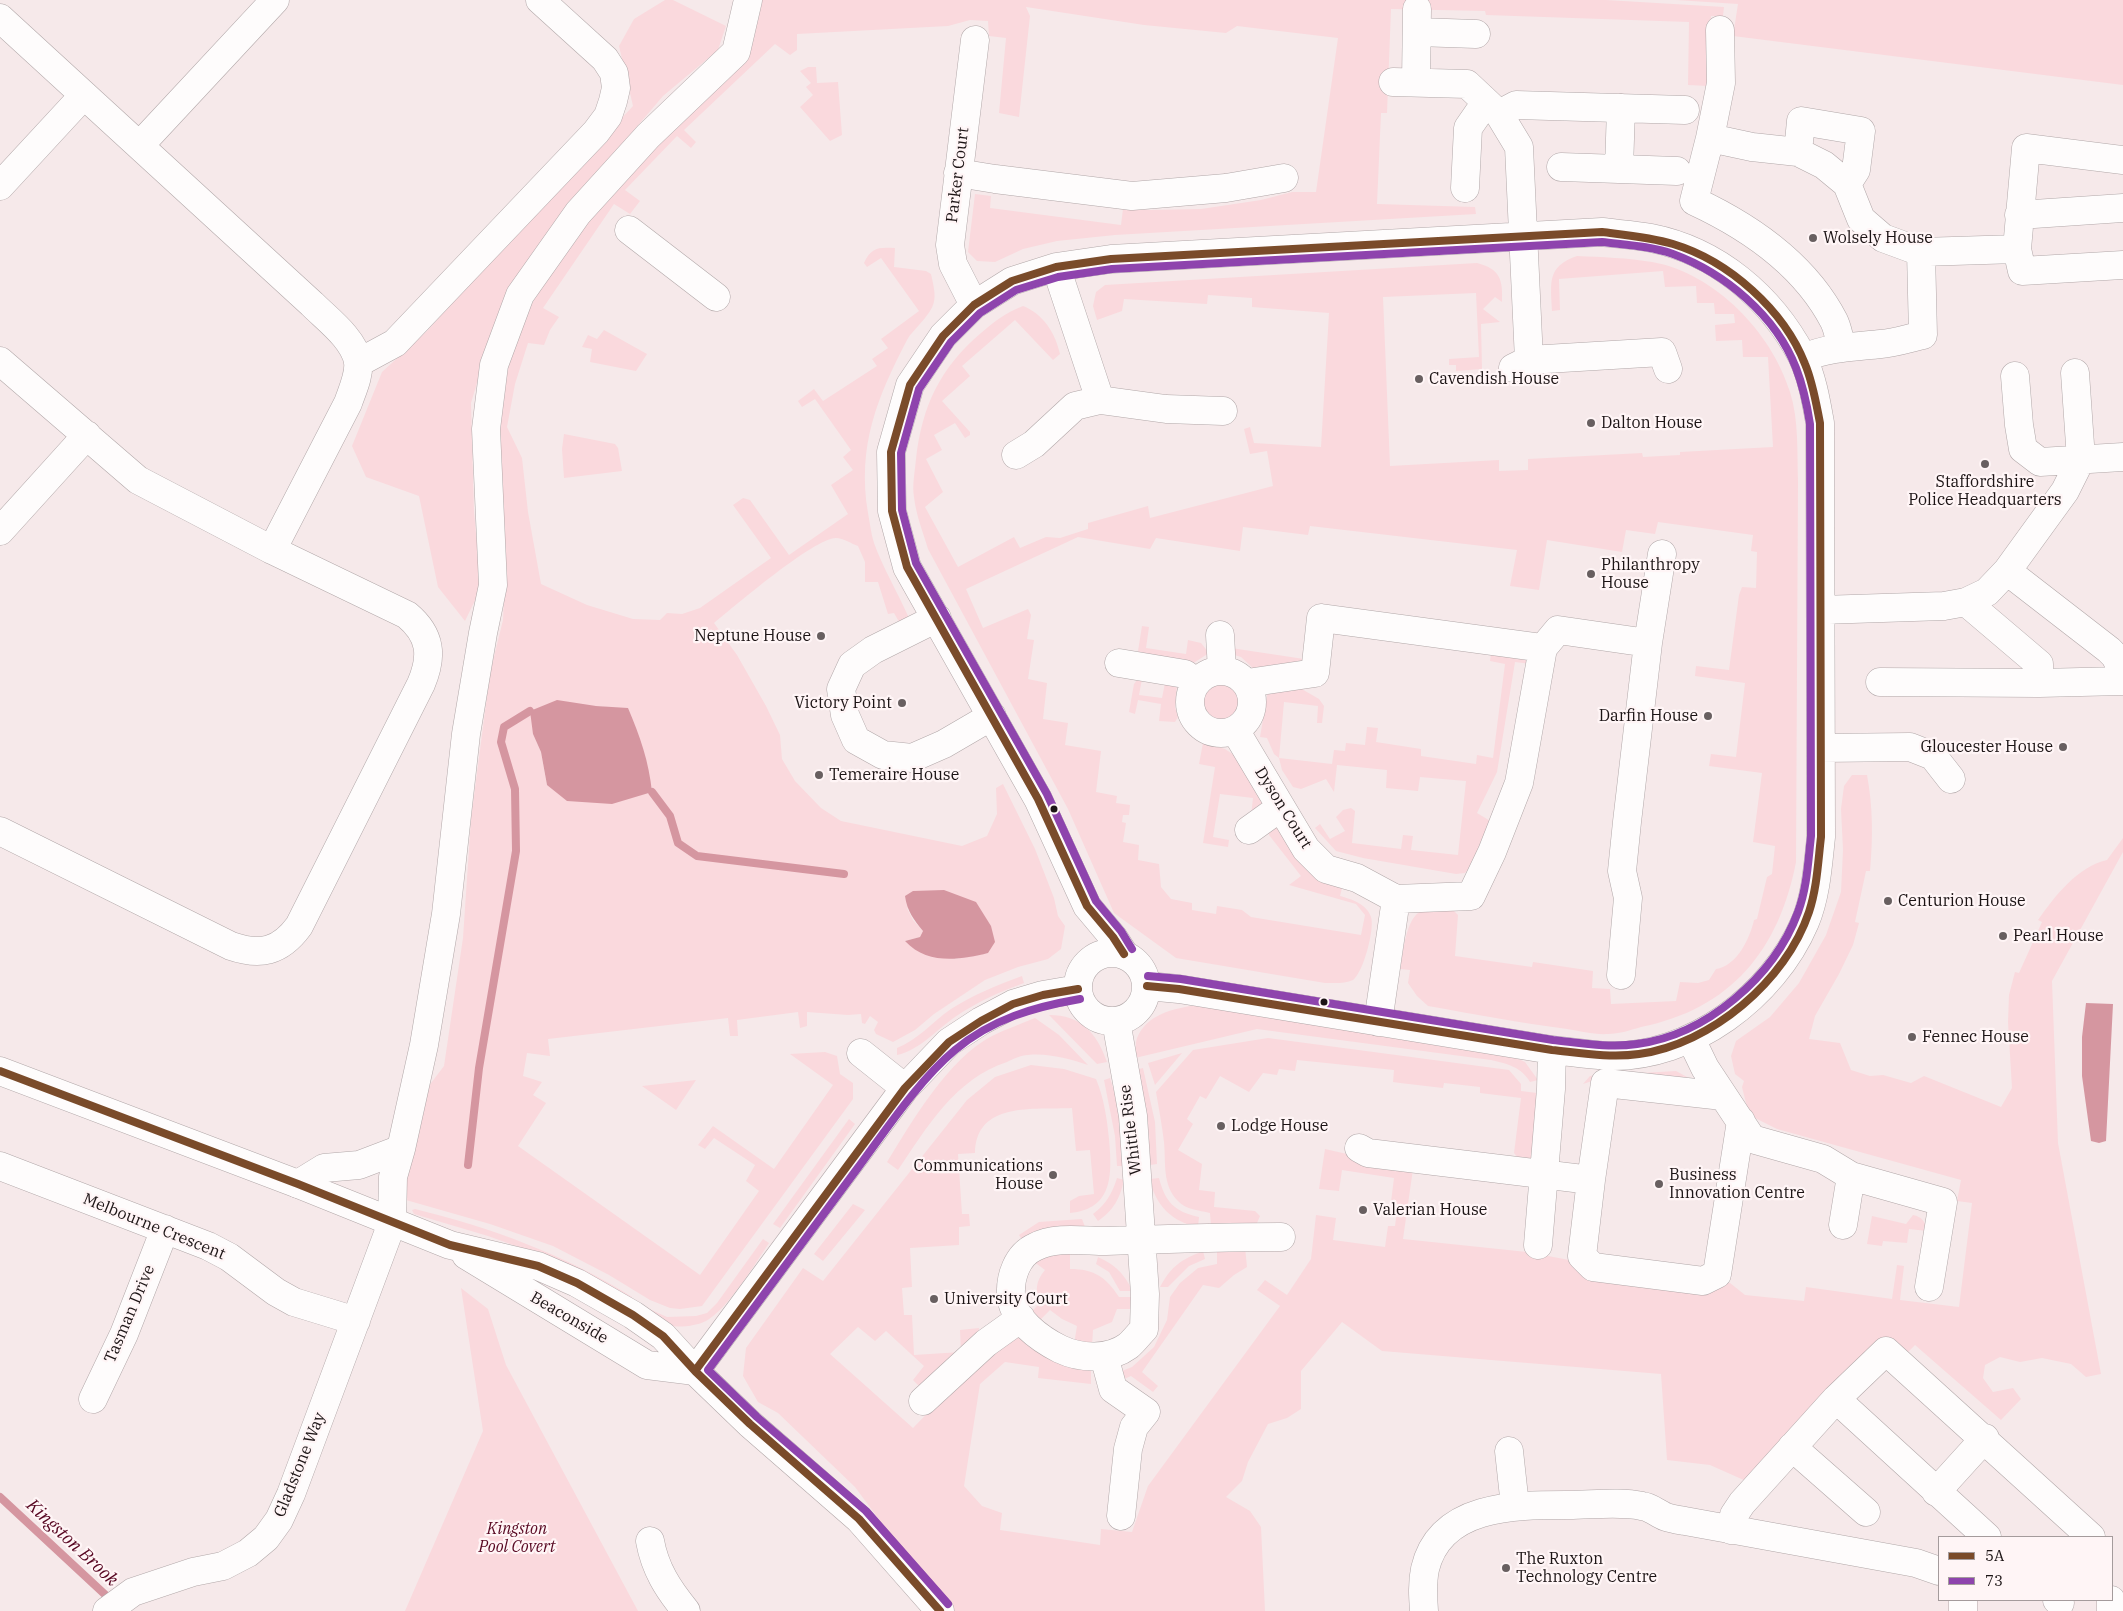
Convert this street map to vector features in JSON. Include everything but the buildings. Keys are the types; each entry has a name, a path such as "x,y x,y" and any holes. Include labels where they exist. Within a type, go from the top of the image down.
{"main road":[{"path":"140,145 275,0"},
{"path":"358,362 395,343 596,132 608,116 616,88 614,73 605,58 540,0"},
{"name":"Gladstone Way","path":"107,1611 133,1592 193,1572 223,1566 248,1552 266,1538 279,1520 291,1494 392,1223 393,1177 424,1045 444,924 466,734 493,586 486,429 494,364 520,295 578,212 648,136 736,52 748,0"},
{"path":"0,18 339,330 351,346 358,362 355,384 348,403 272,550"},
{"path":"1476,34 1417,21 1404,82 1466,84 1492,108 1519,147 1524,236 1521,364 1662,352 1668,369"},
{"path":"1720,30 1720,83 1710,138 1694,201 1725,216 1760,238 1794,267 1835,322 1842,347"},
{"name":"Parker Court","path":"974,305 953,264 950,245 975,40"},
{"path":"0,186 84,95"},
{"path":"1465,188 1468,128 1492,108 1516,105 1685,110"},
{"path":"1619,169 1621,108"},
{"path":"1798,152 1801,121 1861,131 1856,170 1847,184"},
{"path":"1710,138 1752,147 1798,152 1824,165 1847,184 1862,219 1883,238 1921,252 2016,249"},
{"path":"2123,160 2026,148 2016,249 2022,271 2123,265"},
{"path":"1561,167 1677,171"},
{"path":"958,173 995,180 1132,196 1217,189 1284,178"},
{"path":"2020,215 2123,208"},
{"path":"629,230 716,297"},
{"path":"1124,954 1115,953 1094,957 1082,971 1078,989 1080,1000 1086,1009 1100,1018 1116,1021 1126,1018 1141,1006 1147,986 1140,966 1124,954 1113,937 1087,906 1038,799 907,567 892,511 891,452 910,386 943,336 974,305 1012,281 1056,267 1111,259 1602,232 1652,238 1699,253 1742,280 1782,323 1803,358 1814,389 1820,423 1821,837 1817,876 1805,922 1789,952 1762,986 1734,1014 1691,1039 1655,1051 1610,1056 1552,1050 1179,989 1147,986"},
{"path":"1803,358 1820,351 1842,347 1882,344 1924,335 1921,252"},
{"path":"1056,267 1100,400"},
{"path":"0,361 138,480 272,550 407,615 416,623 426,639 429,651 427,670 421,684 299,926 290,939 263,952 248,952 231,946 0,830"},
{"path":"1821,610 1944,606 1966,602 1986,592 2007,571 2065,491 2081,459 2075,373"},
{"path":"2015,376 2018,425 2023,449 2040,462 2123,457"},
{"path":"1016,455 1034,444 1075,406 1100,400 1166,409 1223,411"},
{"path":"0,531 87,436"},
{"path":"1621,975 1628,898 1622,871 1648,644 1662,554"},
{"path":"2007,571 2109,650 2115,656 2123,672"},
{"path":"1966,602 2038,664 2039,683"},
{"path":"937,618 873,650 852,665 841,690 845,715 856,740 883,755 912,758 944,744 992,716"},
{"path":"1247,683 1315,673 1321,618 1544,648"},
{"path":"1378,1022 1396,899 1471,896 1492,852 1519,783 1544,648 1558,630 1648,644"},
{"path":"1220,635 1222,670"},
{"path":"1119,663 1185,674 1196,682"},
{"path":"1212,671 1232,672 1247,683 1252,694 1253,704 1247,719 1235,730 1218,733 1197,731 1189,701 1196,682 1212,671"},
{"path":"1880,682 2039,683 2123,681"},
{"name":"Dyson Court","path":"1235,730 1306,850 1326,869 1357,878 1396,899"},
{"path":"1821,748 1910,748 1932,756 1951,779"},
{"path":"1249,830 1281,807"},
{"path":"695,1371 905,1088 949,1042 981,1021 1014,1004 1043,995 1078,989"},
{"name":"Whittle Rise","path":"1116,1021 1133,1116 1142,1240 1145,1294 1144,1329 1128,1346 1104,1356 1079,1357 1060,1349 1030,1329 1021,1318 1011,1301 1010,1284 1014,1269 1023,1256 1034,1247 1050,1241 1142,1240 1281,1237"},
{"path":"1691,1039 1723,1096 1752,1139 1823,1159 1851,1176 1943,1202 1929,1287"},
{"path":"1538,1245 1552,1050"},
{"path":"861,1054 905,1088"},
{"name":"Beaconside","path":"0,1071 298,1184 450,1245 538,1266 576,1283 663,1336 695,1371 750,1424 859,1519 940,1611"},
{"path":"1723,1096 1605,1083 1582,1256 1592,1267 1703,1281 1717,1274 1741,1121"},
{"path":"1359,1148 1368,1153 1591,1180"},
{"path":"298,1184 324,1168 359,1165 401,1149"},
{"name":"Melbourne Crescent","path":"0,1166 208,1246 229,1257 276,1292 294,1302 356,1321"},
{"path":"1843,1225 1851,1176"},
{"name":"Tasman Drive","path":"93,1398 124,1334 165,1229"},
{"path":"923,1400 986,1343 1021,1318"},
{"path":"1731,1530 1734,1515 1742,1503 1836,1398 1886,1350 1985,1438 2090,1536"},
{"path":"1104,1356 1113,1389 1146,1412 1134,1427 1128,1448 1121,1516"},
{"path":"1836,1398 1986,1536"},
{"path":"1936,1492 1985,1438"},
{"path":"1792,1447 1866,1512"},
{"path":"1509,1451 1515,1506"},
{"path":"1424,1611 1423,1587 1425,1569 1436,1542 1449,1528 1460,1522 1480,1513 1515,1506 1644,1506 1665,1516 1731,1530 1916,1563 1938,1570"},
{"path":"650,1541 654,1558 667,1588 686,1611"}],"green space":[{"path":"665,0 673,0 726,26 718,50 663,96 578,196 495,323 471,403 474,512 481,588 465,621 438,587 419,496 366,477 352,446 382,372 427,331 533,213 633,106 619,46 634,19"},
{"path":"759,0 1606,0 1724,7 1723,16 1711,16 1708,86 1688,85 1689,22 1486,15 1485,11 1391,9 1387,113 1381,113 1377,204 1475,207 1476,214 1115,235 1057,241 1023,249 995,262 977,261 968,252 975,194 991,196 990,208 1121,225 1123,209 1201,209 1261,200 1292,192 1316,192 1338,38 1237,26 1226,33 1144,25 1026,7 1030,16 1019,117 999,113 1006,38 989,36 988,21 970,20 948,26 797,34 797,50 790,55 775,44 684,130 696,142 691,148 677,136 625,190 640,201 630,214 614,204 543,308 559,317 550,330 544,345 528,343 515,384 507,427 522,458 528,512 541,584 587,605 633,619 660,620 667,613 682,614 700,608 771,558 733,505 743,498 750,500 789,555 848,514 831,485 853,470 843,457 851,450 815,399 802,407 798,401 814,389 823,401 877,366 872,359 888,348 881,339 919,311 881,258 867,267 864,263 876,249 895,248 894,267 926,271 931,274 935,296 929,312 911,334 896,361 879,403 872,423 868,444 865,466 865,489 874,543 909,618 902,627 894,613 888,614 878,582 865,582 865,562 858,546 836,538 825,541 793,560 714,623 737,655 766,706 780,735 782,759 795,781 821,808 841,821 962,846 987,836 997,814 996,788 1003,784 1035,849 1054,898 1058,916 1065,926 1061,949 1048,959 1018,967 985,980 934,1014 915,1030 893,1042 876,1034 874,1030 878,1022 870,1016 865,1024 862,1023 861,1014 807,1012 807,1026 800,1028 798,1012 737,1020 738,1036 730,1036 728,1018 548,1039 550,1056 527,1053 523,1076 542,1082 533,1095 546,1103 518,1146 700,1275 759,1191 746,1181 755,1165 714,1138 705,1149 698,1145 713,1126 774,1169 833,1085 790,1054 825,1052 837,1056 840,1074 853,1083 853,1099 702,1306 680,1309 670,1308 650,1300 609,1275 553,1246 490,1224 406,1200 403,1182 422,1095 444,1066 463,938 471,819 490,673 503,620 505,578 496,451 507,366 520,327 535,298 563,254","holes":["596,706 628,709 547,785 541,752 533,734","907,908 988,953 955,959 905,941 920,937 923,931 913,920"]},
{"path":"1676,0 2123,0 2123,85 1733,36 1738,4"},
{"path":"808,67 816,67 817,83 838,82 842,135 830,141 800,107 813,95 806,87 811,83 800,71"},
{"path":"1577,256 1652,262 1675,268 1719,292 1738,309 1770,348 1781,370 1793,403 1797,437 1798,482 1796,862 1788,894 1777,922 1763,948 1746,971 1725,990 1701,1006 1673,1018 1612,1034 1588,1033 1428,1006 1417,996 1408,983 1410,970 1400,969 1406,936 1412,920 1422,911 1450,907 1458,915 1455,956 1532,967 1533,962 1593,971 1592,988 1610,989 1611,1004 1676,1001 1680,982 1698,983 1709,980 1716,969 1730,963 1736,957 1746,943 1754,920 1757,919 1767,877 1772,874 1775,846 1753,842 1762,773 1709,766 1711,754 1736,757 1745,683 1695,676 1696,666 1729,670 1739,595 1742,587 1756,588 1757,552 1751,551 1753,535 1658,522 1655,534 1626,530 1622,552 1547,540 1539,590 1510,586 1517,550 1310,526 1308,535 1243,527 1240,551 1156,538 1150,549 1078,537 966,589 983,628 1028,609 1031,615 1027,639 1034,640 1028,679 1047,683 1043,719 1068,723 1065,745 1101,751 1096,792 1117,796 1116,803 1130,805 1129,815 1123,815 1122,822 1126,823 1123,842 1139,845 1138,860 1159,864 1161,887 1171,899 1192,903 1192,910 1216,914 1217,906 1242,910 1251,917 1361,935 1365,915 1356,904 1289,885 1301,876 1269,835 1269,829 1277,824 1342,888 1340,896 1362,905 1371,917 1370,940 1361,969 1353,980 1347,982 1325,983 1176,958 1114,913 1068,809 928,549 916,510 913,483 923,422 935,389 954,360 967,346 1005,314 1023,306 1042,319 1055,338 1060,354 1053,360 1015,320 962,366 970,376 942,401 970,432 970,435 965,438 955,423 934,435 942,450 926,459 943,492 925,507 958,567 1014,537 1020,548 1046,537 1060,538 1088,529 1088,523 1148,506 1150,518 1273,486 1267,451 1250,454 1244,429 1250,427 1254,443 1321,447 1329,313 1252,307 1252,298 1208,295 1207,304 1124,299 1122,311 1097,320 1093,306 1096,292 1105,285 1477,263 1491,268 1499,276 1502,287 1502,302 1495,297 1483,309 1500,322 1481,324 1482,369 1456,371 1456,365 1449,365 1449,359 1479,357 1476,293 1383,297 1390,466 1499,460 1499,471 1528,470 1528,459 1642,453 1643,457 1680,455 1680,452 1773,447 1768,357 1743,357 1742,340 1716,341 1715,325 1735,323 1734,314 1715,314 1714,303 1697,303 1696,286 1665,287 1663,271 1559,279 1560,310 1552,311 1552,277 1560,265"},
{"path":"604,330 647,354 636,371 590,362 592,349 582,347 588,335 597,339"},
{"path":"564,434 615,444 618,448 622,471 564,478 562,449"},
{"path":"1142,626 1149,627 1146,648 1186,654 1188,640 1201,643 1209,653 1192,664 1141,655 1138,651"},
{"path":"1231,648 1304,659 1292,664 1255,670 1241,657 1231,654"},
{"path":"1527,653 1531,664 1515,662 1497,772 1477,813 1492,822 1470,867 1465,873 1456,874 1363,858 1336,851 1315,828 1320,824 1330,839 1345,831 1336,817 1343,810 1351,808 1355,811 1352,843 1401,849 1403,835 1413,836 1411,850 1458,855 1466,781 1420,777 1418,791 1386,788 1387,770 1337,765 1334,792 1326,779 1301,789 1293,787 1282,770 1279,758 1332,764 1334,750 1345,751 1346,743 1365,745 1367,727 1378,728 1376,742 1421,749 1421,756 1476,764 1477,755 1493,758 1505,664 1490,661 1491,654"},
{"path":"1138,679 1142,679 1139,695 1162,698 1165,683 1177,684 1175,707 1178,717 1175,722 1159,721 1161,704 1138,700 1135,714 1129,712 1134,684"},
{"path":"1221,682 1235,687 1240,701 1235,715 1221,720 1207,715 1202,701 1207,687"},
{"path":"1300,688 1319,699 1324,706 1322,723 1317,723 1318,706 1284,702 1279,758 1274,754 1267,738 1260,737 1268,691"},
{"path":"1203,743 1225,749 1237,757 1266,803 1251,816 1253,798 1220,794 1213,837 1229,840 1228,847 1203,843 1215,767 1199,764"},
{"path":"1852,775 1867,775 1872,823 1870,871 1866,871 1855,922 1859,923 1853,945 1815,1016 1809,1039 1840,1043 1851,1070 1870,1076 1883,1075 1911,1083 1924,1076 2001,1107 2012,1088 2008,1022 2009,995 2015,972 2019,973 2042,922 2038,920 2052,901 2076,876 2086,869 2107,860 2123,838 2123,852 2052,981 2058,1143 2101,1374 2086,1377 2071,1364 2042,1358 2020,1362 2000,1357 1985,1365 1983,1378 1993,1392 2013,1388 2021,1399 2001,1420 1915,1345 1902,1358 1882,1343 1844,1371 1849,1375 1746,1481 1710,1465 1667,1460 1661,1374 1382,1351 1342,1322 1301,1371 1301,1409 1287,1418 1268,1424 1248,1462 1242,1481 1226,1497 1250,1511 1261,1527 1265,1611 954,1611 909,1560 855,1487 778,1413 758,1402 743,1376 746,1348 803,1268 823,1281 967,1100 995,1077 1031,1065 1064,1069 1096,1079 1105,1109 1110,1152 1110,1176 1102,1197 1095,1205 1070,1213 1070,1201 1079,1196 1094,1194 1090,1150 1076,1151 1072,1108 1025,1109 996,1116 985,1124 978,1136 975,1153 958,1154 962,1214 969,1214 970,1226 959,1227 959,1245 910,1248 912,1287 902,1288 904,1315 912,1315 914,1355 961,1352 960,1330 979,1328 978,1340 919,1386 913,1380 924,1366 886,1331 875,1341 858,1327 830,1354 913,1428 955,1385 1015,1331 1091,1369 1091,1384 1038,1378 1039,1367 1005,1362 980,1384 964,1486 982,1506 1002,1513 1000,1530 1100,1545 1101,1529 1132,1532 1148,1486 1280,1306 1257,1290 1265,1280 1287,1295 1311,1259 1316,1215 1336,1218 1333,1240 1385,1247 1388,1226 1395,1226 1398,1204 1391,1202 1394,1178 1342,1170 1339,1191 1319,1189 1325,1149 1413,1169 1403,1239 1527,1252 1706,1286 1730,1283 1745,1295 1804,1301 1806,1287 1892,1299 1897,1265 1904,1266 1900,1300 1959,1307 1972,1203 1957,1201 1961,1180 1777,1129 1749,1115 1742,1087 1744,1081 1735,1074 1731,1056 1736,1041 1770,1017 1799,983 1826,935 1841,892 1843,850 1841,809 1844,786"},
{"path":"1022,976 1024,983 972,1007 955,1017 913,1049 897,1055 897,1048 918,1036 951,1009 985,991"},
{"path":"1196,1005 1512,1056 1525,1062 1538,1080 1530,1082 1518,1070 1491,1060 1257,1029 1135,1058 1137,1038 1147,1023 1162,1014 1178,1008"},
{"path":"1049,1015 1070,1018 1079,1022 1093,1034 1107,1062 1097,1064"},
{"path":"1035,1018 1059,1035 1088,1065 1059,1057 1025,1055 989,1070 957,1092 944,1106 898,1170 887,1162 920,1110 946,1075 961,1059 976,1046 992,1036"},
{"path":"1268,1038 1509,1070 1521,1084 1521,1091 1537,1093 1534,1158 1518,1158 1514,1153 1521,1098 1480,1093 1480,1087 1444,1083 1443,1088 1393,1082 1394,1070 1297,1060 1295,1071 1279,1069 1277,1075 1263,1073 1249,1092 1220,1076 1206,1099 1200,1096 1187,1119 1193,1124 1178,1150 1202,1164 1199,1190 1215,1192 1214,1207 1255,1211 1260,1216 1257,1223 1245,1226 1211,1226 1210,1213 1181,1204 1169,1188 1156,1092 1193,1050"},
{"path":"1182,1053 1155,1085 1148,1063"},
{"path":"1143,1068 1155,1122 1157,1164 1150,1165 1148,1123 1135,1070"},
{"path":"1676,1071 1687,1077 1696,1090 1595,1080 1583,1084 1590,1076"},
{"path":"1110,1078 1118,1104 1125,1166 1117,1166 1115,1136 1104,1080"},
{"path":"696,1080 676,1110 642,1086"},
{"path":"849,1119 855,1124 780,1228 773,1224"},
{"path":"1117,1178 1124,1180 1118,1198 1112,1208 1098,1221 1093,1214 1108,1198"},
{"path":"1159,1178 1164,1194 1172,1205 1183,1212 1199,1217 1198,1227 1180,1221 1166,1211 1156,1197 1150,1179"},
{"path":"853,1204 865,1210 823,1261 814,1254"},
{"path":"415,1209 472,1225 528,1244 581,1268 632,1297 629,1302 527,1250 488,1236 414,1214 412,1210"},
{"path":"1913,1215 1923,1220 1927,1231 1909,1229 1907,1243 1883,1241 1882,1246 1867,1244 1872,1216 1906,1224"},
{"path":"1082,1219 1085,1227 1022,1240 1019,1235 1039,1222"},
{"path":"763,1239 769,1243 748,1274 723,1307 706,1321 687,1326 667,1326 647,1308 667,1317 696,1316 707,1313 717,1303"},
{"path":"1245,1247 1247,1267 1219,1288 1203,1285 1142,1372 1158,1386 1153,1392 1131,1376 1122,1380 1119,1372 1132,1367 1154,1347 1167,1320 1170,1297 1180,1283 1198,1268 1217,1264 1217,1251"},
{"path":"1203,1251 1205,1259 1189,1266 1168,1287 1160,1287 1173,1268 1189,1257"},
{"path":"1070,1252 1070,1269 1078,1269 1099,1276 1109,1284 1119,1297 1133,1297 1133,1309 1117,1309 1112,1322 1093,1330 1092,1347 1074,1344 1077,1326 1062,1319 1050,1310 1038,1322 1030,1313 1039,1304 1037,1286 1039,1278 1045,1270 1033,1261 1044,1254"},
{"path":"1098,1257 1119,1271 1133,1291 1120,1291 1109,1272 1096,1264"},
{"name":"Kingston Pool Covert","path":"461,1288 488,1309 506,1365 638,1611 405,1611 483,1431"}],"shaded area":[{"path":"557,700 596,706 628,708 649,770 652,792 612,804 567,801 547,785 541,752 533,734 530,711"},
{"path":"944,890 976,902 991,926 995,942 988,953 944,959 923,954 905,941 920,937 923,931 911,915 905,896 913,891"},
{"path":"2086,1003 2113,1004 2106,1141 2099,1143 2091,1141 2082,1076 2082,1037"}],"waterway":[{"path":"468,1165 479,1068 516,851 515,789 501,742 504,727 530,711"},
{"path":"652,792 670,816 678,843 697,856 844,874"},
{"name":"Kingston Brook","path":"0,1497 112,1601"}],"transit line":[{"name":"5A","path":"1124,954 1113,937 1087,906 1038,799 907,567 892,511 891,452 910,385 943,336 974,305 1012,281 1056,267 1111,259 1602,232 1656,240 1694,252 1734,275 1752,290 1769,307 1796,344 1810,378 1820,423 1821,837 1816,884 1809,912 1798,938 1783,962 1764,985 1718,1023 1693,1037 1666,1048 1639,1054 1617,1055 1595,1055 1552,1050 1179,989 1147,986"},
{"name":"73","path":"1132,949 1121,931 1096,901 1047,794 916,563 902,510 901,453 919,389 951,342 980,313 1016,290 1058,277 1112,269 1602,242 1647,247 1664,251 1692,262 1729,285 1762,314 1776,331 1796,368 1810,424 1811,836 1805,884 1798,912 1787,936 1755,980 1734,999 1688,1029 1663,1038 1637,1044 1595,1045 1553,1040 1181,979 1148,976"},
{"name":"5A","path":"695,1371 905,1088 949,1042 981,1021 1013,1004 1043,995 1078,989"},
{"name":"73","path":"948,1604 866,1511 757,1417 708,1370 903,1106 941,1062 969,1039 999,1022 1030,1010 1080,999"},
{"name":"5A","path":"0,1071 298,1184 450,1245 538,1266 577,1283 633,1315 663,1336 695,1371 750,1424 859,1519 940,1611"}],"place":[{"name":"Wolsely House","path":"1813,238"},
{"name":"Cavendish House","path":"1419,379"},
{"name":"Dalton House","path":"1591,423"},
{"name":"Staffordshire Police Headquarters","path":"1985,464"},
{"name":"Philanthropy House","path":"1591,574"},
{"name":"Neptune House","path":"821,636"},
{"name":"Victory Point","path":"902,703"},
{"name":"Darfin House","path":"1708,716"},
{"name":"Gloucester House","path":"2063,747"},
{"name":"Temeraire House","path":"819,775"},
{"name":"Centurion House","path":"1888,901"},
{"name":"Pearl House","path":"2003,936"},
{"name":"Fennec House","path":"1912,1037"},
{"name":"Lodge House","path":"1221,1126"},
{"name":"Communications House","path":"1053,1175"},
{"name":"Business Innovation Centre","path":"1659,1184"},
{"name":"Valerian House","path":"1363,1210"},
{"name":"University Court","path":"934,1299"},
{"name":"The Ruxton Technology Centre","path":"1506,1568"}]}
